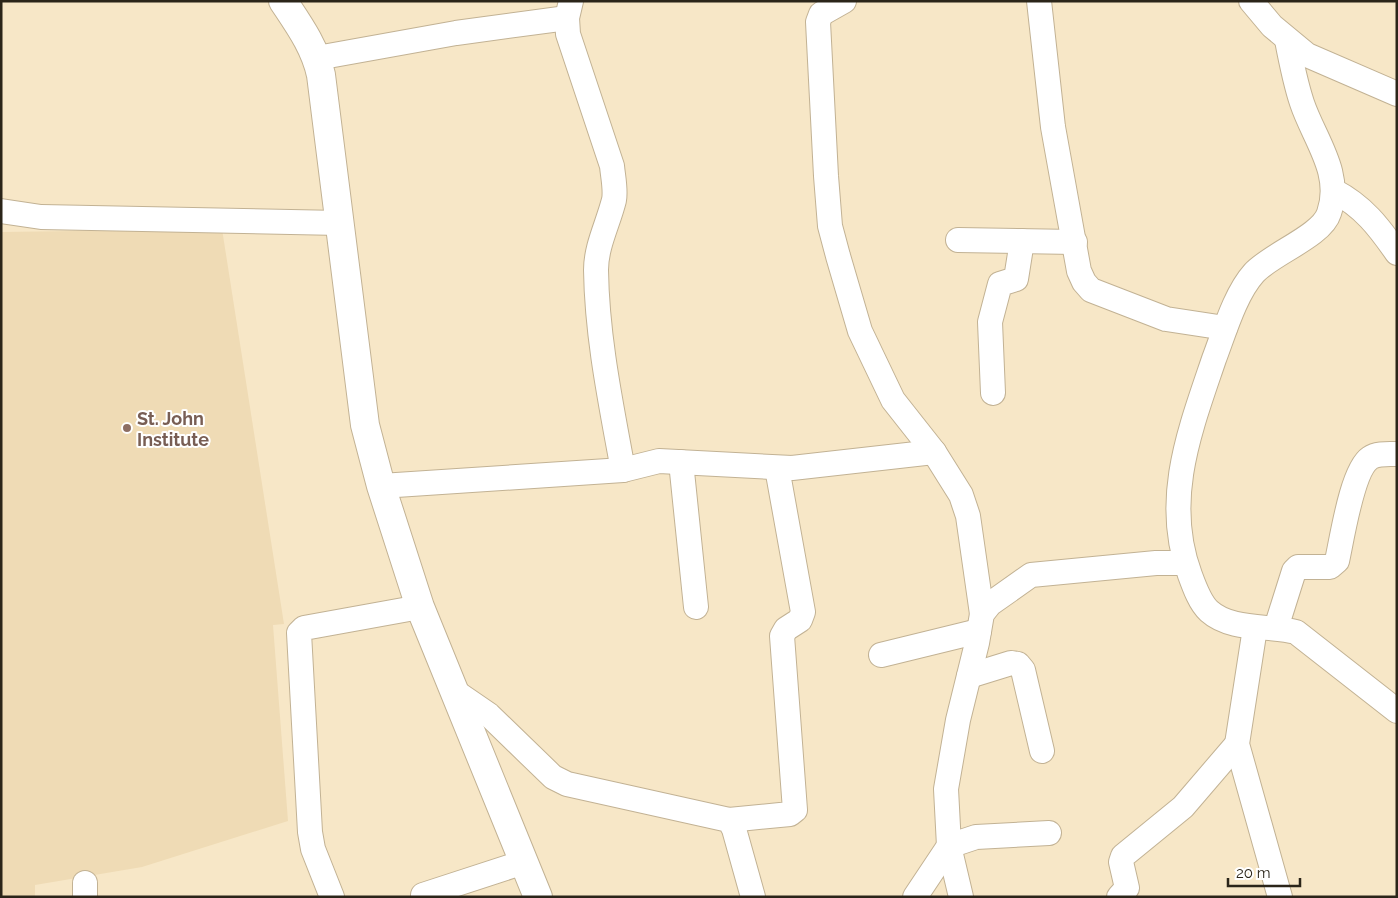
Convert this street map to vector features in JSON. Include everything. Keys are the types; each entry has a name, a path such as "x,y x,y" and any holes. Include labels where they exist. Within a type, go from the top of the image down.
{"street":[{"path":"283,1 310,42 317,58 365,425 381,486 420,607 538,897"},
{"path":"844,1 821,14 818,22 830,226 860,331 893,400 934,452 961,495 968,516 980,622"},
{"path":"1039,1 1053,127 1079,271 1084,282 1091,290 1166,319 1225,328"},
{"path":"1251,1 1287,40 1307,56 1397,94"},
{"path":"317,58 569,10 568,34 612,166 614,200 597,253 596,270 603,361 623,470"},
{"path":"1287,40 1302,102 1332,172 1334,191 1330,213 1325,222 1254,274 1225,328 1191,423 1183,455 1178,510 1180,535 1186,563 1194,586 1206,608 1211,613 1219,618 1296,632 1397,711"},
{"path":"1334,191 1347,198 1369,215 1397,254"},
{"path":"1,211 41,217 340,223"},
{"path":"958,240 1075,242"},
{"path":"993,392 990,322 1000,284 1016,279 1022,241"},
{"path":"381,486 623,470 658,461 777,468 934,452"},
{"path":"1127,894 1121,862 1123,856 1183,807 1237,744 1266,628 1294,571 1298,567 1330,567 1337,561 1352,493 1366,461 1378,455 1397,454"},
{"path":"681,462 696,607"},
{"path":"454,691 489,715 553,777 567,784 729,820 790,814 795,810 782,636 786,629 800,620 803,612 777,468"},
{"path":"961,897 949,846 946,821 946,789 958,720 980,622 990,604 1031,575 1156,563 1186,563"},
{"path":"332,897 312,849 299,633 304,628 420,607"},
{"path":"881,655 980,622"},
{"path":"969,676 1011,663 1018,664 1023,670 1042,751"},
{"path":"1237,744 1280,897"},
{"path":"729,820 734,829 754,897"},
{"path":"915,897 949,846 976,837 1049,833"},
{"path":"423,896 524,862"}],"shaded area":[{"name":"St. John Institute","path":"222,229 284,624 273,625 288,821 142,867 35,885 35,897 1,897 1,232"}],"place":[{"name":"St. John Institute","path":"127,428"}]}
